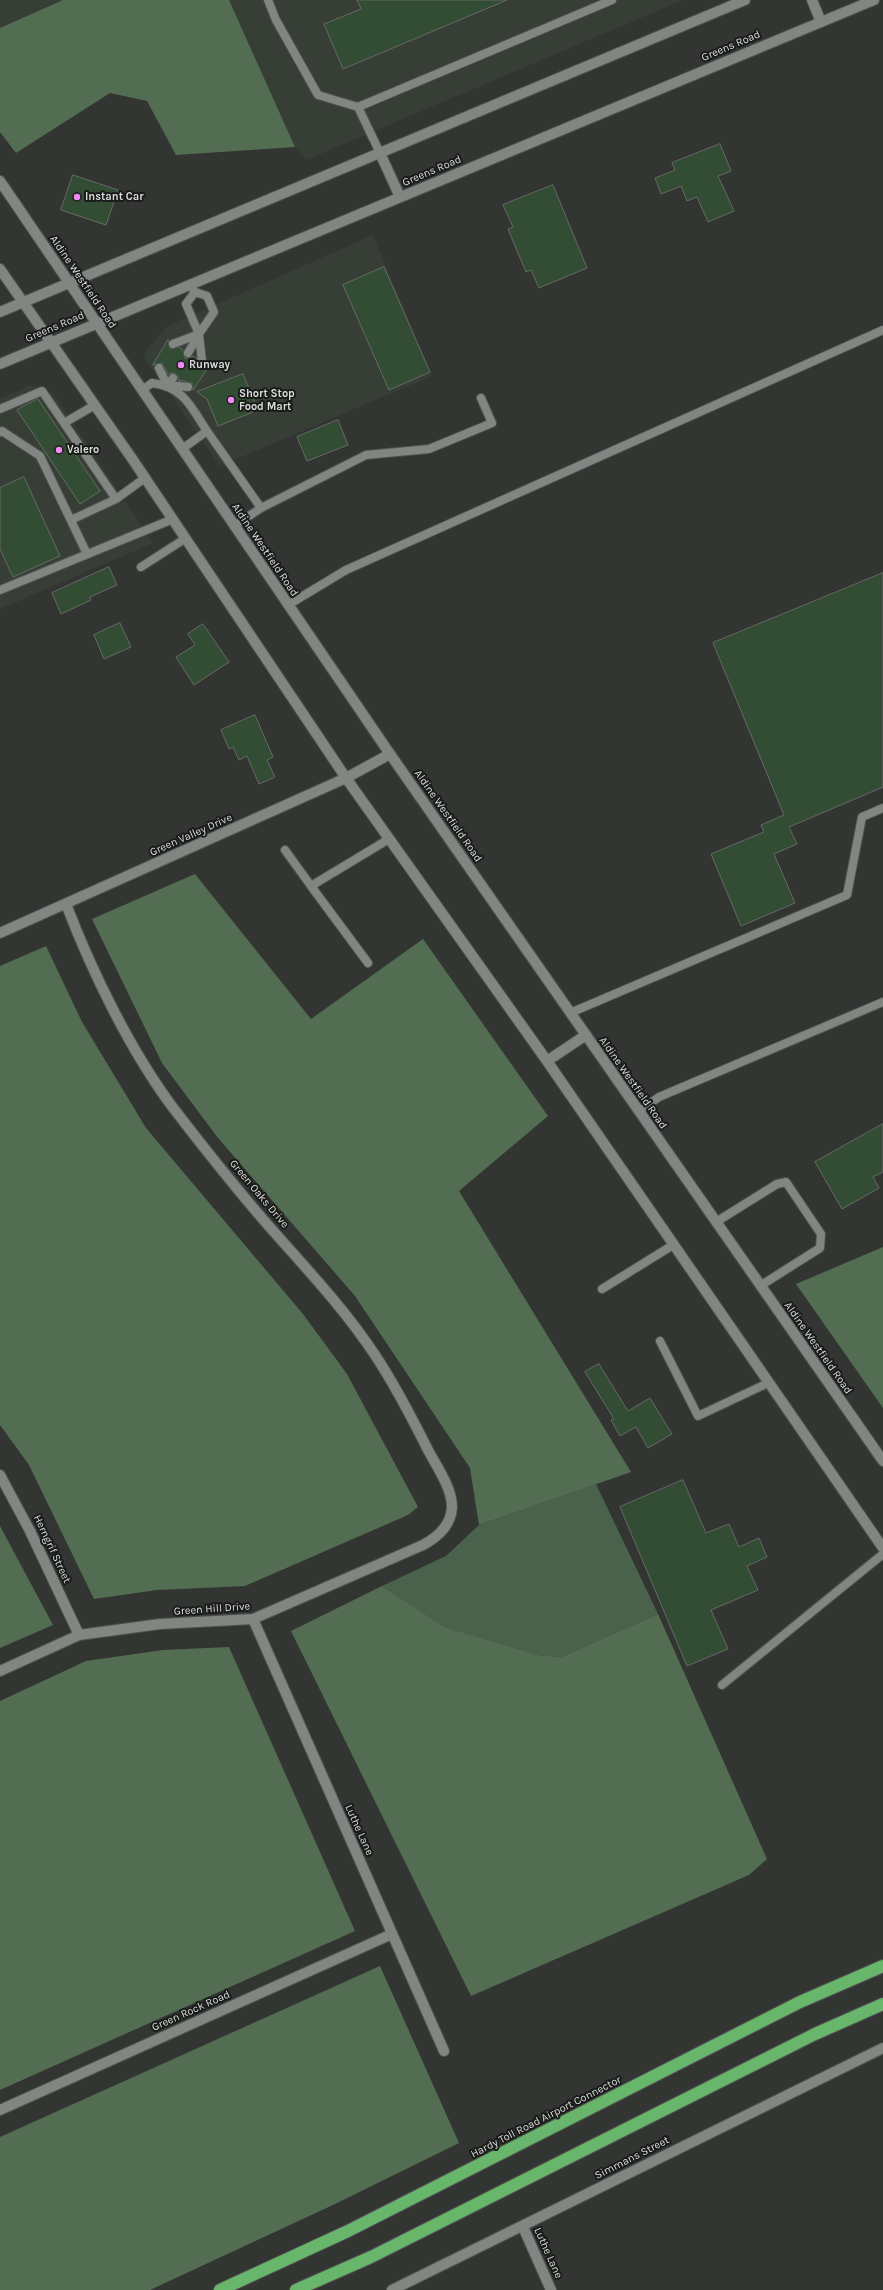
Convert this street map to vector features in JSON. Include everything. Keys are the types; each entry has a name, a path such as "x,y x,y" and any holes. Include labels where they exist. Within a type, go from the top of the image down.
{"highway":[{"name":"Hardy Toll Road Airport Connector","path":"220,2290 355,2227 800,2002 883,1966"},
{"path":"296,2290 378,2253 815,2034 883,2004"}],"main road":[{"path":"0,312 745,0"},
{"path":"812,0 822,22"},
{"name":"Greens Road","path":"0,364 96,323 193,288 400,197 874,0"},
{"path":"380,153 400,197"},
{"name":"Aldine Westfield Road","path":"0,181 390,754 883,1461"},
{"path":"0,269 186,538 346,778 547,1061 883,1548"},
{"name":"Green Valley Drive","path":"0,933 346,778 390,754"},
{"name":"Green Oaks Drive","path":"66,904 82,945 146,1066 174,1109 265,1222 328,1293 375,1355 414,1421 449,1490"},
{"path":"547,1061 586,1035"},
{"name":"Herngrif Street","path":"0,1475 30,1531 79,1635"},
{"name":"Green Hill Drive","path":"0,1672 79,1635 160,1624 253,1619 423,1545 439,1536 450,1518 452,1506 449,1490"},
{"name":"Luthe Lane","path":"253,1619 444,2051"},
{"name":"Green Rock Road","path":"0,2110 392,1934"},
{"name":"Simmans Street","path":"392,2290 883,2048"},
{"name":"Luthe Lane","path":"523,2226 551,2290"}],"lane":[{"path":"268,0 276,20 318,95 358,107 612,0"},
{"path":"358,107 380,153"},
{"path":"188,353 198,334 214,312 207,296 193,288 186,304 198,334 202,362"},
{"path":"288,605 346,570 883,330"},
{"path":"173,344 198,334"},
{"path":"159,368 167,385 185,398 261,508"},
{"path":"167,385 173,378"},
{"path":"142,390 152,383 188,387"},
{"path":"0,409 42,390 116,499"},
{"path":"234,526 261,508 366,455 429,449 492,423 481,398"},
{"path":"64,423 95,405"},
{"path":"0,432 2,431 40,456 87,554"},
{"path":"182,449 207,431"},
{"path":"71,520 116,499 145,478"},
{"path":"0,590 173,519"},
{"path":"141,567 186,538"},
{"path":"570,1012 847,895 862,817 883,808"},
{"path":"311,886 389,839"},
{"path":"285,850 368,963"},
{"path":"639,1112 659,1098 883,1002"},
{"path":"716,1222 777,1184 786,1182 804,1208 821,1234 820,1248 760,1286"},
{"path":"602,1289 673,1245"},
{"path":"660,1341 698,1416 768,1383"},
{"path":"722,1685 883,1554"}],"shaded area":[{"path":"0,0 63,0 0,28"},
{"path":"229,0 683,0 306,160 295,147"},
{"path":"373,235 432,376 220,466 145,359 146,350 168,326"},
{"path":"31,385 53,393 153,543 0,609 0,399"}],"green space":[{"path":"63,0 229,0 295,147 176,155 147,101 110,93 16,153 0,132 0,28"},
{"path":"195,874 311,1019 423,939 548,1116 459,1191 631,1472 479,1525 470,1468 355,1296 218,1138 162,1063 92,919"},
{"path":"46,946 82,1022 146,1128 303,1314 347,1374 418,1507 408,1515 245,1586 157,1590 94,1599 29,1465 0,1425 0,966"},
{"path":"883,1247 883,1408 796,1284"},
{"path":"596,1484 658,1614 561,1657 536,1655 443,1627 382,1586 446,1556 479,1525"},
{"path":"0,1526 53,1625 0,1648"},
{"path":"382,1586 444,1627 537,1655 561,1657 658,1614 767,1859 749,1875 471,1996 291,1631"},
{"path":"229,1647 355,1931 0,2090 0,1701 86,1661 163,1650"},
{"path":"380,1966 459,2143 335,2204 150,2290 0,2290 0,2137"}],"building":[{"path":"357,0 507,0 343,69 324,24 361,9"},
{"path":"720,144 731,171 718,176 734,211 708,222 697,197 687,201 681,186 661,194 655,178 675,170 672,163"},
{"path":"73,175 118,190 106,225 61,210"},
{"path":"553,185 587,268 539,288 531,270 526,272 508,229 513,227 503,205"},
{"path":"384,267 430,372 389,390 343,285"},
{"name":"Runway","path":"168,340 170,348 179,347 183,350 185,358 193,356 196,358 199,367 209,366 193,390 192,383 178,380 178,376 174,373 168,374 162,363 153,365"},
{"name":"Short Stop Food Mart","path":"243,374 258,410 218,426 207,399 197,392"},
{"name":"Valero","path":"38,399 100,491 80,504 17,410"},
{"path":"338,420 348,445 307,461 297,437"},
{"path":"24,477 60,556 13,577 0,549 0,488"},
{"path":"109,567 117,585 90,597 91,600 61,614 52,593"},
{"path":"883,573 883,787 789,827 797,844 774,854 795,903 741,926 711,854 764,832 761,825 784,815 713,643"},
{"path":"120,623 131,647 104,659 94,635"},
{"path":"203,624 229,662 194,685 176,657 195,645 188,634"},
{"path":"255,715 273,757 267,760 275,777 259,784 247,756 239,760 233,747 229,749 221,730"},
{"path":"883,1124 883,1172 873,1177 879,1188 842,1209 815,1162"},
{"path":"599,1364 628,1411 650,1398 672,1434 648,1448 636,1427 620,1436 611,1420 614,1419 585,1372"},
{"path":"683,1480 706,1533 729,1524 739,1547 759,1538 767,1557 747,1566 758,1590 711,1610 728,1649 687,1666 620,1507"}],"place":[{"name":"Instant Car","path":"77,197"},
{"name":"Runway","path":"181,365"},
{"name":"Short Stop Food Mart","path":"231,400"},
{"name":"Valero","path":"59,450"}]}
